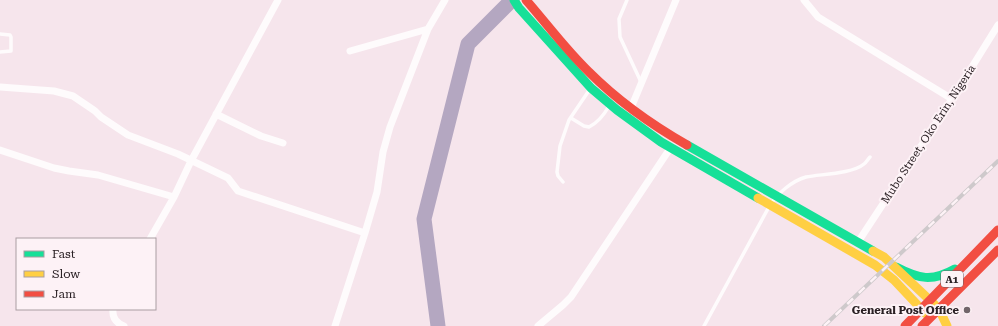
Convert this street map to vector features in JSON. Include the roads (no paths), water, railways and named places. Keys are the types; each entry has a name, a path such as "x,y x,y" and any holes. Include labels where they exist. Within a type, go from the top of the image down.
{"main road":[{"path":"526,0 598,81 631,108 670,134 884,257 939,309 946,325"},
{"path":"517,4 591,88 635,124 670,147 875,265 894,280 931,318 946,325"},
{"name":"A1","path":"905,326 931,301 998,230"},
{"name":"A1","path":"922,326 998,250"},
{"path":"896,267 916,277 931,279 947,275 971,259"}],"street":[{"path":"151,238 174,197 191,161 278,0"},
{"path":"334,326 377,192 390,127 428,29 445,0"},
{"path":"631,108 676,0"},
{"path":"804,0 818,17 952,99"},
{"name":"Mubo Street, Oko Erin, Nigeria","path":"858,242 952,99 998,25"},
{"path":"350,51 428,29"},
{"path":"0,87 54,91 73,96 128,135 178,154 228,178 238,191 365,233"},
{"path":"216,114 261,136 283,143"},
{"path":"538,326 570,298 670,147"},
{"path":"0,150 54,168 98,175 174,197"},
{"path":"113,310 114,318 118,324 124,326"}],"lane":[{"path":"627,0 619,19 620,37 641,83"},
{"path":"0,34 10,35 12,37 11,51 0,52"},
{"path":"563,182 556,172 564,130 591,88 598,81"},
{"path":"571,118 584,126 589,127 602,118 610,105"},
{"path":"704,326 770,205 777,195 790,185 805,178 842,172 864,165 870,157"}],"waterway":[{"path":"438,326 424,219 468,44 512,0"}],"railway":[{"path":"824,326 998,161"}],"place":[{"name":"General Post Office","path":"967,310"}]}
